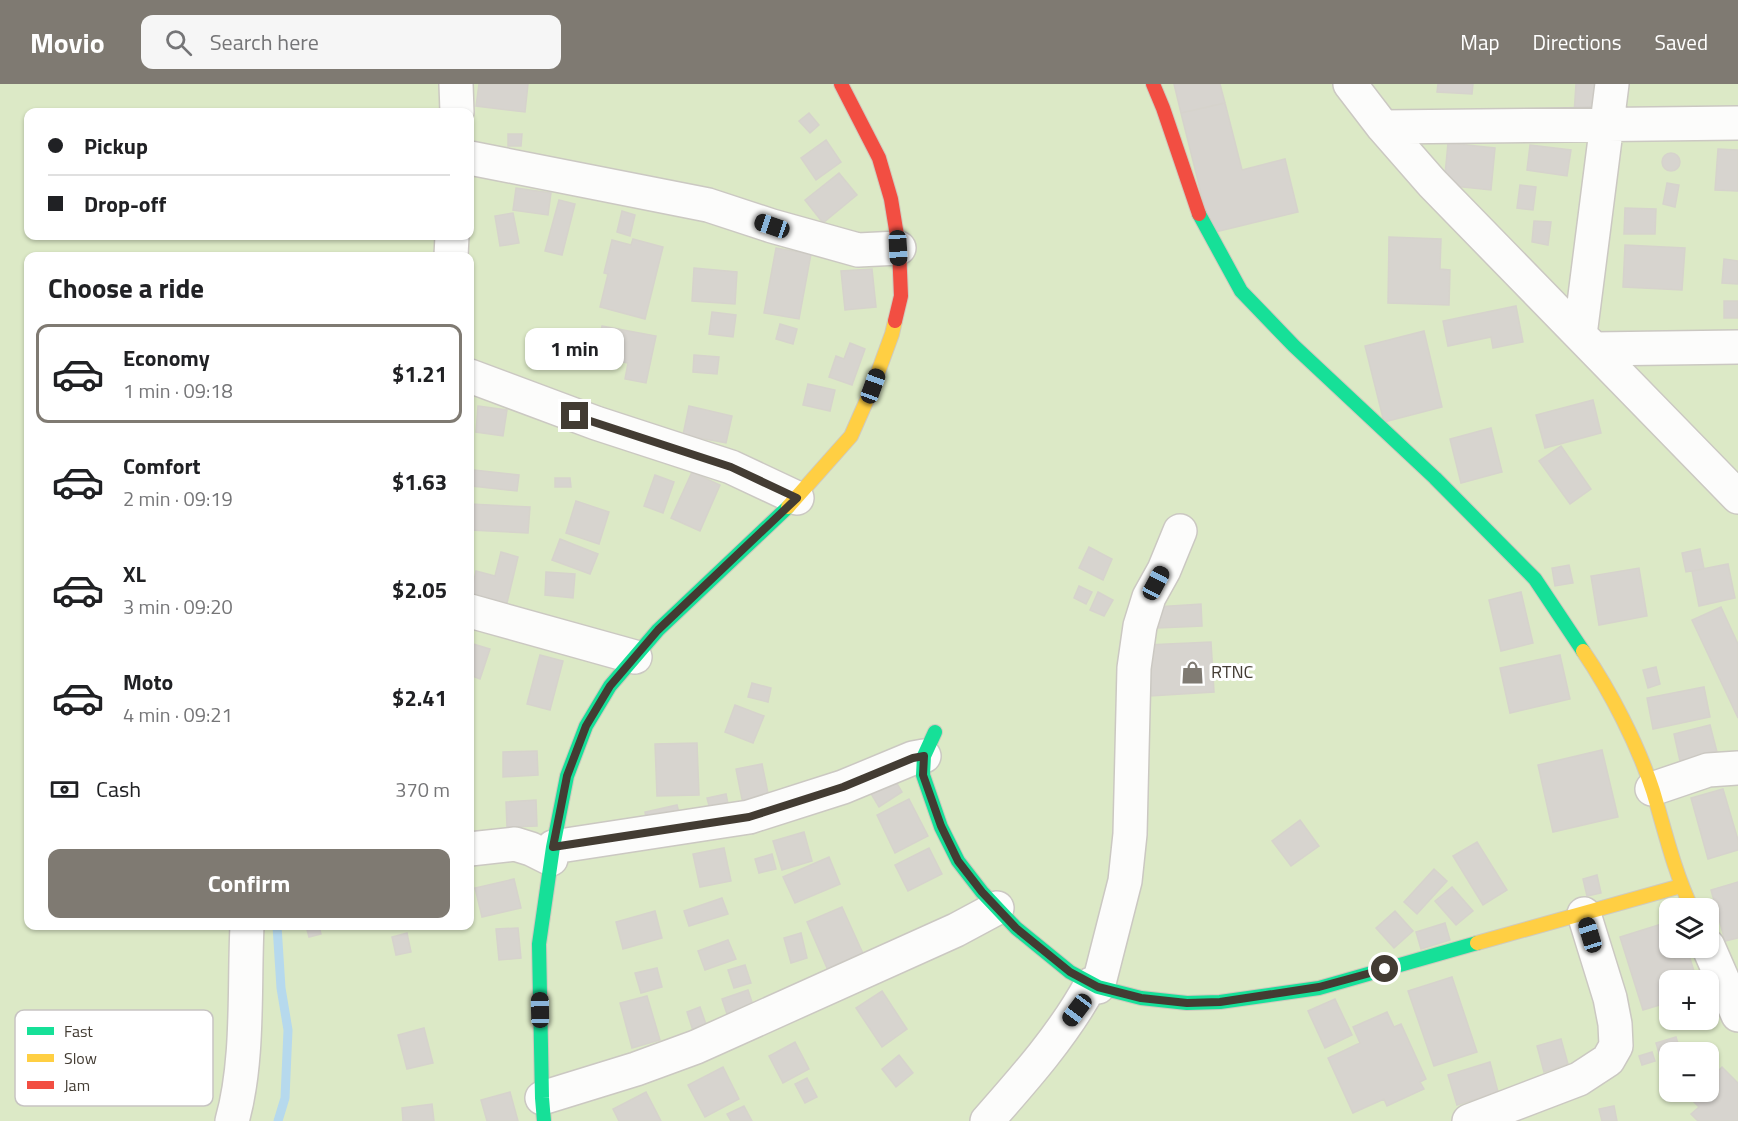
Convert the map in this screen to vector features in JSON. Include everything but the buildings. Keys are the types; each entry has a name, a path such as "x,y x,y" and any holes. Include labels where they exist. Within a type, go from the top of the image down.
{"street":[{"path":"456,84 457,108"},
{"path":"841,84 879,158 891,199 898,248 901,296 892,334 873,386 851,435 797,498 658,630 610,686 586,726 567,776 552,853 539,944 543,1110 636,1069 696,1047 956,930 997,908"},
{"path":"1153,84 1201,220 1241,291 1294,346 1435,478 1535,579 1604,682 1652,789 1681,886 1687,898"},
{"path":"1350,84 1383,127 1432,183 1738,497"},
{"path":"1587,342 1612,84"},
{"path":"1383,127 1738,123"},
{"path":"474,159 708,205 858,250 898,248"},
{"path":"1587,342 1738,347"},
{"path":"474,377 596,423 731,467 797,498"},
{"path":"987,1121 1028,1075 1094,985 1125,881 1130,834 1134,668 1140,626 1149,597 1164,570 1180,531"},
{"path":"474,612 635,657"},
{"path":"930,744 923,775 941,826 958,861 982,892 1016,928 1070,972 1094,985 1141,998 1187,1003 1220,1002 1319,987 1681,886"},
{"path":"474,849 515,844 552,853 749,817 843,787 913,758 930,744"},
{"path":"1652,789 1708,770 1738,768"},
{"path":"1469,1121 1579,1079 1608,1060 1616,1046 1610,998 1584,914"},
{"path":"232,1121 237,1103 244,1034 247,930"},
{"path":"1713,958 1738,1015"}],"green space":[{"path":"0,84 1738,84 1738,1121 0,1121"}],"waterway":[{"path":"277,930 281,988 288,1030 285,1098 278,1121"}],"traffic: fast":[{"path":"1199,214 1241,291 1294,346 1435,478 1535,579 1583,651"},
{"path":"544,1121 539,944 553,847 567,776 586,726 610,686 658,630 788,507"},
{"path":"935,732 924,756 923,775 941,827 958,861 982,892 1016,928 1070,972 1098,987 1141,998 1187,1003 1220,1002 1319,988 1477,943"}],"traffic: slow":[{"path":"788,507 851,436 873,386 895,321"},
{"path":"1583,651 1613,701 1640,755 1687,898"},
{"path":"1477,943 1681,886"}],"traffic: jam":[{"path":"841,84 879,158 891,199 899,248 901,296 895,321"},
{"path":"1153,84 1199,214"}],"place":[{"name":"RTNC","path":"1193,672"}],"route":[{"path":"575,416 731,467 797,498 658,630 610,686 586,726 567,776 553,847 749,817 843,787 913,758 924,756 923,775 941,826 958,861 982,892 1016,928 1070,972 1098,987 1141,998 1187,1003 1220,1002 1319,987 1385,969"}]}
